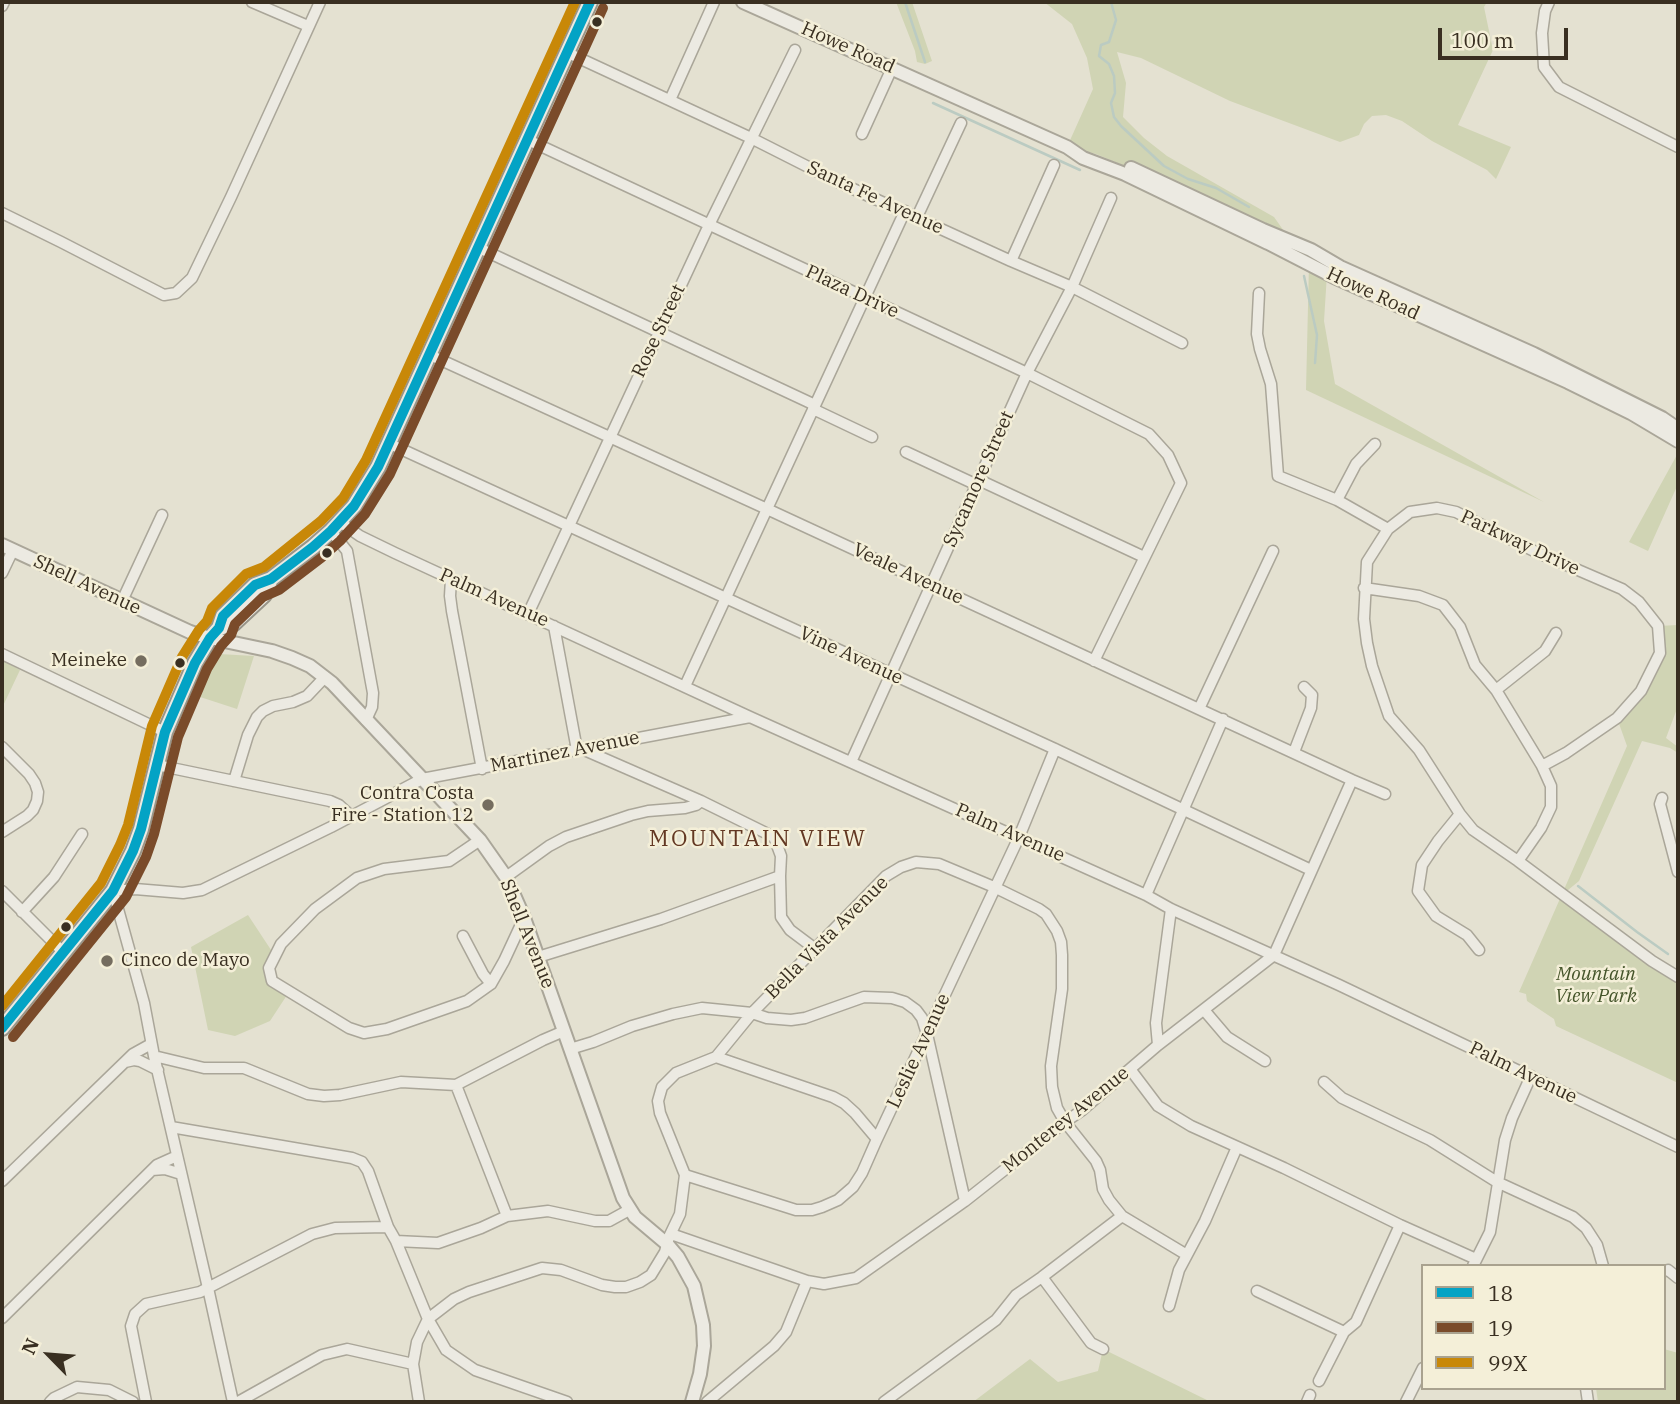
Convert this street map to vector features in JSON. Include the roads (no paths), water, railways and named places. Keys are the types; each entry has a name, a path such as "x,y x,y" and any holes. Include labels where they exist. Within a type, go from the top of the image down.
{"main road":[{"path":"2,1028 113,891 141,829 165,732 193,669 223,617 255,585 271,579 336,527 367,486 390,444 590,2"}],"street":[{"path":"252,2 308,26"},
{"path":"2,214 73,247 164,295 176,293 192,278 320,2"},
{"path":"670,100 714,2"},
{"name":"Howe Road","path":"743,2 1067,147 1083,158 1125,174 1334,277 1606,400 1678,441"},
{"path":"1549,2 1542,33 1544,67 1559,87 1678,147"},
{"name":"Rose Street","path":"528,614 709,225 795,50"},
{"name":"Santa Fe Avenue","path":"568,53 751,138 838,182 1072,287 1182,343"},
{"path":"862,134 892,68"},
{"path":"917,217 961,123"},
{"name":"Plaza Drive","path":"528,140 1027,373 1149,434 1168,455 1181,483 1144,557"},
{"name":"Howe Road","path":"1067,147 1096,154 1311,250 1340,267 1534,354 1662,418 1678,429"},
{"path":"1011,261 1054,165"},
{"name":"Sycamore Street","path":"851,762 1027,373 1072,287 1111,198"},
{"path":"685,686 905,211"},
{"path":"479,248 872,437"},
{"path":"1259,293 1257,334 1271,384 1278,476 1337,500 1388,528"},
{"name":"Veale Avenue","path":"430,355 1385,794"},
{"name":"Vine Avenue","path":"390,444 1055,749 1311,870"},
{"path":"1337,500 1356,464 1375,444"},
{"path":"906,452 1144,557 1094,661"},
{"name":"Parkway Drive","path":"1542,766 1617,718 1641,691 1660,653 1658,626 1639,602 1622,589 1534,551 1457,512 1437,508 1410,512 1388,528 1367,562 1364,588 1367,643 1389,716 1419,750 1473,830 1651,961 1678,977"},
{"path":"122,601 162,515"},
{"path":"336,527 347,551 373,693 372,707 366,720"},
{"name":"Palm Avenue","path":"336,527 1146,895 1678,1147"},
{"path":"2,573 7,547"},
{"name":"Shell Avenue","path":"7,547 190,632 215,633 247,645 284,654 310,666 325,677 480,840 506,877 524,918 623,1198 635,1217 669,1239 694,1286 703,1325 704,1346 692,1402"},
{"path":"1199,709 1273,551"},
{"path":"451,579 452,611 482,769"},
{"path":"1364,588 1419,596 1443,606 1460,627 1475,665 1496,690 1542,766 1551,786 1551,807 1541,828 1518,861"},
{"path":"554,626 579,749 701,801 774,836 781,856 781,916 790,930 814,948"},
{"path":"1496,690 1545,651 1556,634"},
{"path":"2,654 165,732"},
{"path":"234,781 248,735 257,717 273,706 307,696 325,677"},
{"path":"1294,752 1311,708 1312,695 1304,687"},
{"name":"Martinez Avenue","path":"113,891 135,889 183,893 202,890 422,779 750,717"},
{"path":"1146,895 1223,719"},
{"path":"2,747 29,775 38,792 33,810 2,832"},
{"name":"Leslie Avenue","path":"685,1175 796,1210 812,1210 838,1200 853,1186 862,1173 1019,837 1055,749"},
{"path":"157,765 330,801 351,816"},
{"name":"Monterey Avenue","path":"669,1239 824,1284 856,1278 965,1201 1274,955 1352,780"},
{"path":"1661,798 1660,804 1678,872"},
{"path":"506,877 566,837 631,815 685,808 701,801"},
{"path":"1460,814 1422,866 1418,891 1436,916 1467,934 1479,950"},
{"path":"22,912 54,877 82,834"},
{"path":"480,840 449,861 384,869 357,878 315,909 281,944 269,968 272,981 349,1028 364,1033 387,1029 467,1001 491,984 524,918"},
{"name":"Bella Vista Avenue","path":"428,1319 454,1299 469,1292 542,1268 561,1270 615,1287 626,1287 651,1275 665,1252 682,1206 685,1175 660,1112 659,1094 666,1082 676,1073 716,1057 752,1013 886,876 916,862 939,864 1039,909 1046,914 1057,932 1061,943 1062,989 1053,1055 1052,1087 1057,1108 1096,1161 1103,1189 1122,1216"},
{"path":"538,957 661,919 779,876"},
{"path":"2,891 64,953"},
{"path":"113,891 144,1003 233,1402"},
{"path":"1158,1045 1156,1023 1171,909"},
{"path":"463,936 491,984"},
{"path":"570,1049 632,1026 702,1008 791,1020 805,1018 864,997 891,998 905,1002 922,1018 927,1034 965,1201"},
{"path":"1204,1010 1227,1037 1265,1061"},
{"path":"154,1056 204,1068 244,1069 308,1094 324,1096 401,1082 456,1084 564,1031"},
{"path":"2,1181 122,1064 151,1044"},
{"path":"716,1057 833,1097 855,1113 877,1139"},
{"path":"122,1064 134,1060 158,1070"},
{"path":"1130,1069 1158,1106 1191,1126 1475,1262 1490,1232 1504,1140 1531,1076"},
{"path":"1324,1082 1342,1098 1430,1140 1497,1182 1573,1217 1587,1228 1597,1245 1602,1264"},
{"path":"456,1084 507,1216"},
{"path":"171,1127 352,1158 362,1162 428,1319 446,1350 475,1370 567,1402"},
{"path":"1169,1306 1180,1270 1237,1147"},
{"path":"2,1318 157,1165 177,1156"},
{"path":"152,1170 165,1169 181,1174"},
{"path":"396,1241 438,1243 507,1216 548,1211 596,1221 609,1220 629,1210"},
{"path":"884,1402 996,1320 1016,1294 1122,1216 1187,1255"},
{"path":"1319,1381 1344,1332 1356,1322 1401,1225"},
{"path":"146,1402 131,1326 135,1314 146,1304 200,1292 312,1234 335,1228 388,1227"},
{"path":"1042,1277 1091,1343 1103,1349"},
{"path":"707,1402 774,1346 786,1332 807,1280"},
{"path":"1257,1291 1344,1332"},
{"path":"419,1402 413,1364 417,1342 428,1319"},
{"path":"238,1402 321,1355 347,1349 413,1364"},
{"path":"1406,1402 1421,1372"},
{"path":"50,1402 77,1387 109,1390 134,1402"}],"waterway":[{"path":"905,2 925,62"},
{"path":"1111,2 1116,20 1109,42 1101,45 1099,56 1109,64 1114,76 1115,93 1111,103 1114,117 1164,166 1188,179 1216,188 1249,207"},
{"path":"933,103 1080,170"},
{"path":"1304,276 1317,335 1315,363"},
{"path":"1578,886 1668,954"}],"place":[{"name":"Meineke","path":"141,661"},
{"name":"Contra Costa Fire - Station 12","path":"488,805"},
{"name":"Cinco de Mayo","path":"107,961"}],"district":[{"name":"MOUNTAIN VIEW","path":"758,839"}],"park label":[{"name":"Mountain View Park","path":"1596,986"}]}
